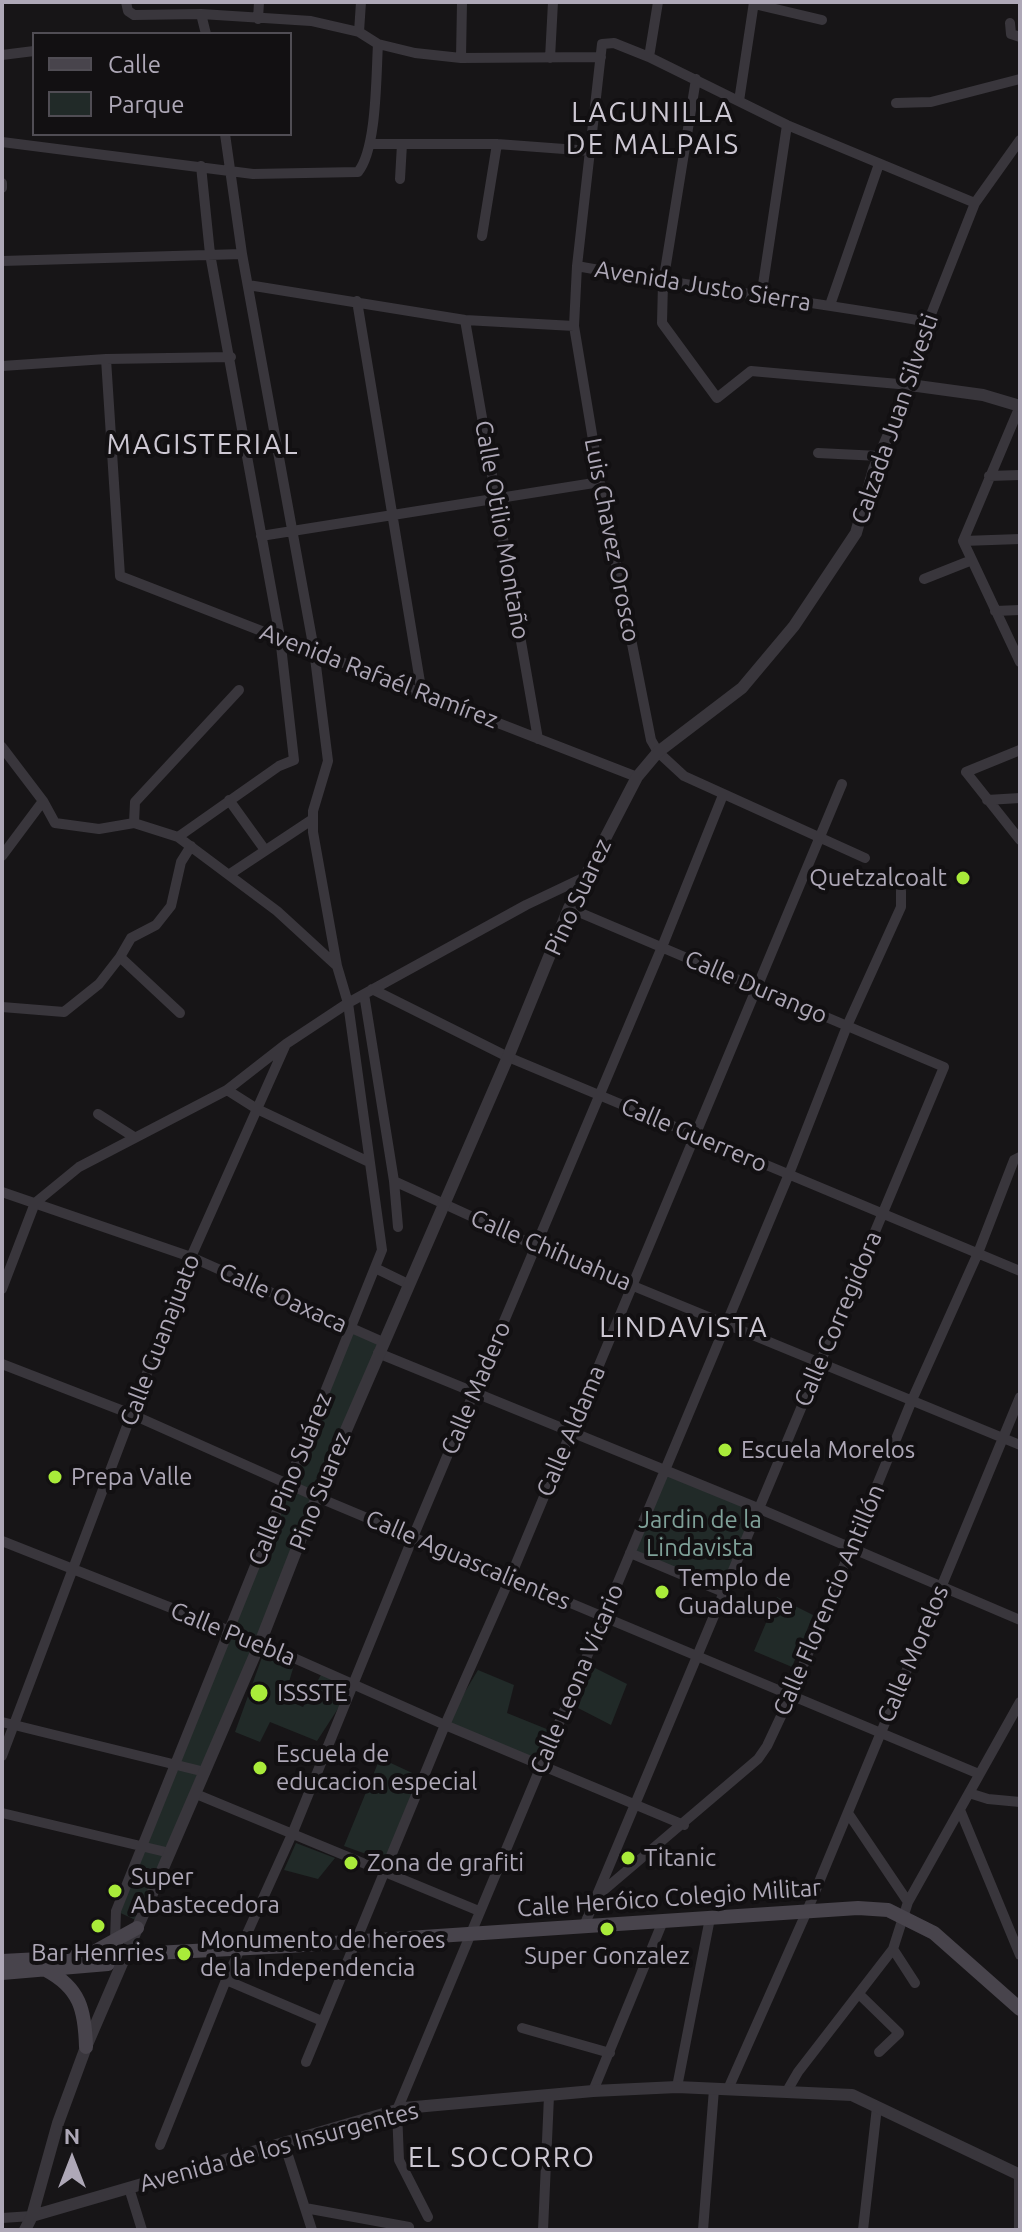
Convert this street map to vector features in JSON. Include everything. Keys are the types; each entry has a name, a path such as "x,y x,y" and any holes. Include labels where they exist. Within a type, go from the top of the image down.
{"main road":[{"name":"Calle Heróico Colegio Militar","path":"2,1961 35,1967 470,1933 858,1908 906,1909 1020,2009"},
{"path":"87,1956 137,1928"},
{"name":"Calle Heróico Colegio Militar","path":"2,1973 87,1956 125,1959"},
{"path":"35,1967 58,1976 76,1994 84,2016 86,2047"}],"street":[{"path":"258,19 259,2"},
{"path":"359,32 361,2"},
{"path":"461,58 462,2"},
{"path":"550,58 553,2"},
{"path":"649,57 658,2"},
{"path":"739,101 754,3 822,20"},
{"path":"127,6 134,15 201,14 311,21 359,32 378,44 415,53 461,58 601,57"},
{"path":"201,14 206,32"},
{"path":"1010,23 1011,34 1020,37"},
{"path":"577,266 602,44 614,43 649,57 787,125 975,203"},
{"path":"2,142 253,174 358,172 364,166 370,144 378,44"},
{"path":"2,55 32,51"},
{"path":"696,79 663,283 662,323 717,398 751,371 910,385 983,395 1020,406 963,541 1020,662"},
{"path":"896,103 931,102 1020,79"},
{"path":"761,298 787,125"},
{"path":"225,136 242,254 314,650 328,761 313,819 337,966 348,1003"},
{"name":"Calzada Juan Silvesti","path":"637,777 658,752 742,688 794,626 856,533 879,456 910,385 928,322 975,203 1020,140"},
{"path":"370,144 497,144 591,151"},
{"path":"400,179 402,144"},
{"path":"482,236 497,144"},
{"path":"830,305 879,164"},
{"path":"178,837 279,766 294,760 280,637 210,254 201,166"},
{"path":"2,261 242,254"},
{"name":"Avenida Justo Sierra","path":"574,326 577,266 663,283 830,305 928,322"},
{"path":"248,285 465,320 574,326"},
{"path":"357,301 422,694"},
{"name":"Calle Otilio Montaño","path":"465,320 538,739"},
{"name":"Luis Chavez Orosco","path":"574,326 600,482 651,740 658,752"},
{"path":"2,366 106,359 231,357"},
{"name":"Avenida Rafaél Ramírez","path":"106,359 120,576 637,777"},
{"path":"818,453 879,456"},
{"path":"989,476 1020,475"},
{"path":"261,536 600,482"},
{"path":"963,541 1020,539"},
{"path":"924,579 972,560"},
{"path":"995,611 1020,610"},
{"path":"134,823 135,802 239,690"},
{"path":"3,747 43,801 55,823 99,829 134,823 178,837 277,911 337,966"},
{"path":"1020,750 966,772 1020,840"},
{"path":"658,752 684,776 817,839 865,858"},
{"name":"Pino Suarez","path":"25,2230 32,2216 58,2123 86,2047 260,1643 380,1347 508,1057 569,908 637,777"},
{"name":"Calle Aldama","path":"306,2062 354,1941 510,1578 842,784"},
{"name":"Calle Madero","path":"160,2145 226,1980 293,1832 723,795"},
{"path":"987,800 1020,798"},
{"path":"229,800 265,850"},
{"path":"2,856 43,801"},
{"path":"230,874 313,819"},
{"path":"2,1007 64,1012 99,984 131,938 156,925 171,906 181,862 191,846"},
{"path":"2,1289 35,1203 79,1167 227,1090 286,1044 348,1003 526,905 585,877"},
{"name":"Calle Leona Vicario","path":"397,2110 789,1174 847,1026 901,907 901,891"},
{"name":"Calle Durango","path":"569,908 944,1067"},
{"path":"120,957 180,1013"},
{"path":"368,992 398,1227"},
{"name":"Calle Guerrero","path":"368,992 508,1057 1020,1271"},
{"name":"Calle Pino Suárez","path":"115,1941 116,1911 382,1250 348,1003"},
{"name":"Calle Guanajuato","path":"2,1756 8,1724 72,1569 191,1257 286,1044"},
{"name":"Calle Corregidora","path":"584,1926 944,1067"},
{"path":"227,1090 257,1109 369,1162"},
{"path":"98,1114 134,1137"},
{"name":"Calle Florencio Antillón","path":"595,1897 684,1825 758,1759 767,1746 791,1695 912,1400 978,1253 1014,1160 1020,1157"},
{"name":"Calle Chihuahua","path":"394,1181 536,1246 1020,1445"},
{"name":"Calle Oaxaca","path":"2,1192 191,1257 351,1328 380,1347 474,1392 1020,1620"},
{"path":"375,1268 408,1284"},
{"name":"Calle Aguascalientes","path":"2,1364 131,1414 317,1497 979,1774"},
{"name":"Calle Morelos","path":"728,2089 807,1911 1020,1397"},
{"name":"Calle Puebla","path":"2,1541 260,1643 684,1825"},
{"path":"630,1553 723,1592"},
{"path":"787,2091 893,1949 906,1909 1020,1702"},
{"path":"8,1724 205,1772"},
{"path":"969,1793 988,1799 1020,1802"},
{"path":"196,1794 479,1911"},
{"path":"960,1810 1020,1955"},
{"path":"2,1813 170,1853"},
{"path":"848,1813 906,1909"},
{"path":"677,2087 710,1918"},
{"path":"593,2091 663,1921"},
{"path":"893,1949 915,1983"},
{"path":"226,1980 322,2021"},
{"path":"859,1994 899,2033 879,2052"},
{"path":"522,2028 610,2053"},
{"name":"Avenida de los Insurgentes","path":"2,2218 32,2216 397,2110 593,2091 677,2087 852,2095 1019,2175"},
{"path":"703,2230 714,2089"},
{"path":"543,2230 549,2096"},
{"path":"863,2230 877,2107"},
{"path":"397,2110 399,2160 428,2217"},
{"path":"284,2143 312,2230"},
{"path":"1019,2175 1019,2230"},
{"path":"129,2188 142,2230"},
{"path":"305,2208 409,2227"}],"green space":[{"path":"351,1328 383,1342 140,1922 116,1911"},
{"name":"Jardin de la Lindavista","path":"664,1472 758,1510 723,1592 630,1553"},
{"path":"777,1597 813,1615 792,1667 754,1651"},
{"path":"265,1649 294,1665 284,1699 303,1707 322,1673 352,1687 317,1741 270,1722 260,1742 235,1732"},
{"path":"593,1667 627,1684 611,1725 578,1708"},
{"path":"478,1670 514,1685 507,1713 554,1732 541,1765 445,1725"},
{"path":"380,1758 423,1778 388,1862 344,1846"},
{"path":"296,1843 335,1858 318,1879 284,1870"}],"place":[{"name":"Quetzalcoalt","path":"963,878"},
{"name":"Escuela Morelos","path":"725,1450"},
{"name":"Prepa Valle","path":"55,1477"},
{"name":"Templo de Guadalupe","path":"662,1592"},
{"name":"ISSSTE","path":"259,1693"},
{"name":"Escuela de educacion especial","path":"260,1768"},
{"name":"Titanic","path":"628,1858"},
{"name":"Zona de grafiti","path":"351,1863"},
{"name":"Super Abastecedora","path":"115,1891"},
{"name":"Bar Henrries","path":"98,1926"},
{"name":"Super Gonzalez","path":"607,1929"},
{"name":"Monumento de heroes de la Independencia","path":"184,1954"}],"district":[{"name":"LAGUNILLA DE MALPAIS","path":"653,129"},
{"name":"MAGISTERIAL","path":"203,445"},
{"name":"LINDAVISTA","path":"684,1328"},
{"name":"EL SOCORRO","path":"502,2158"}]}
